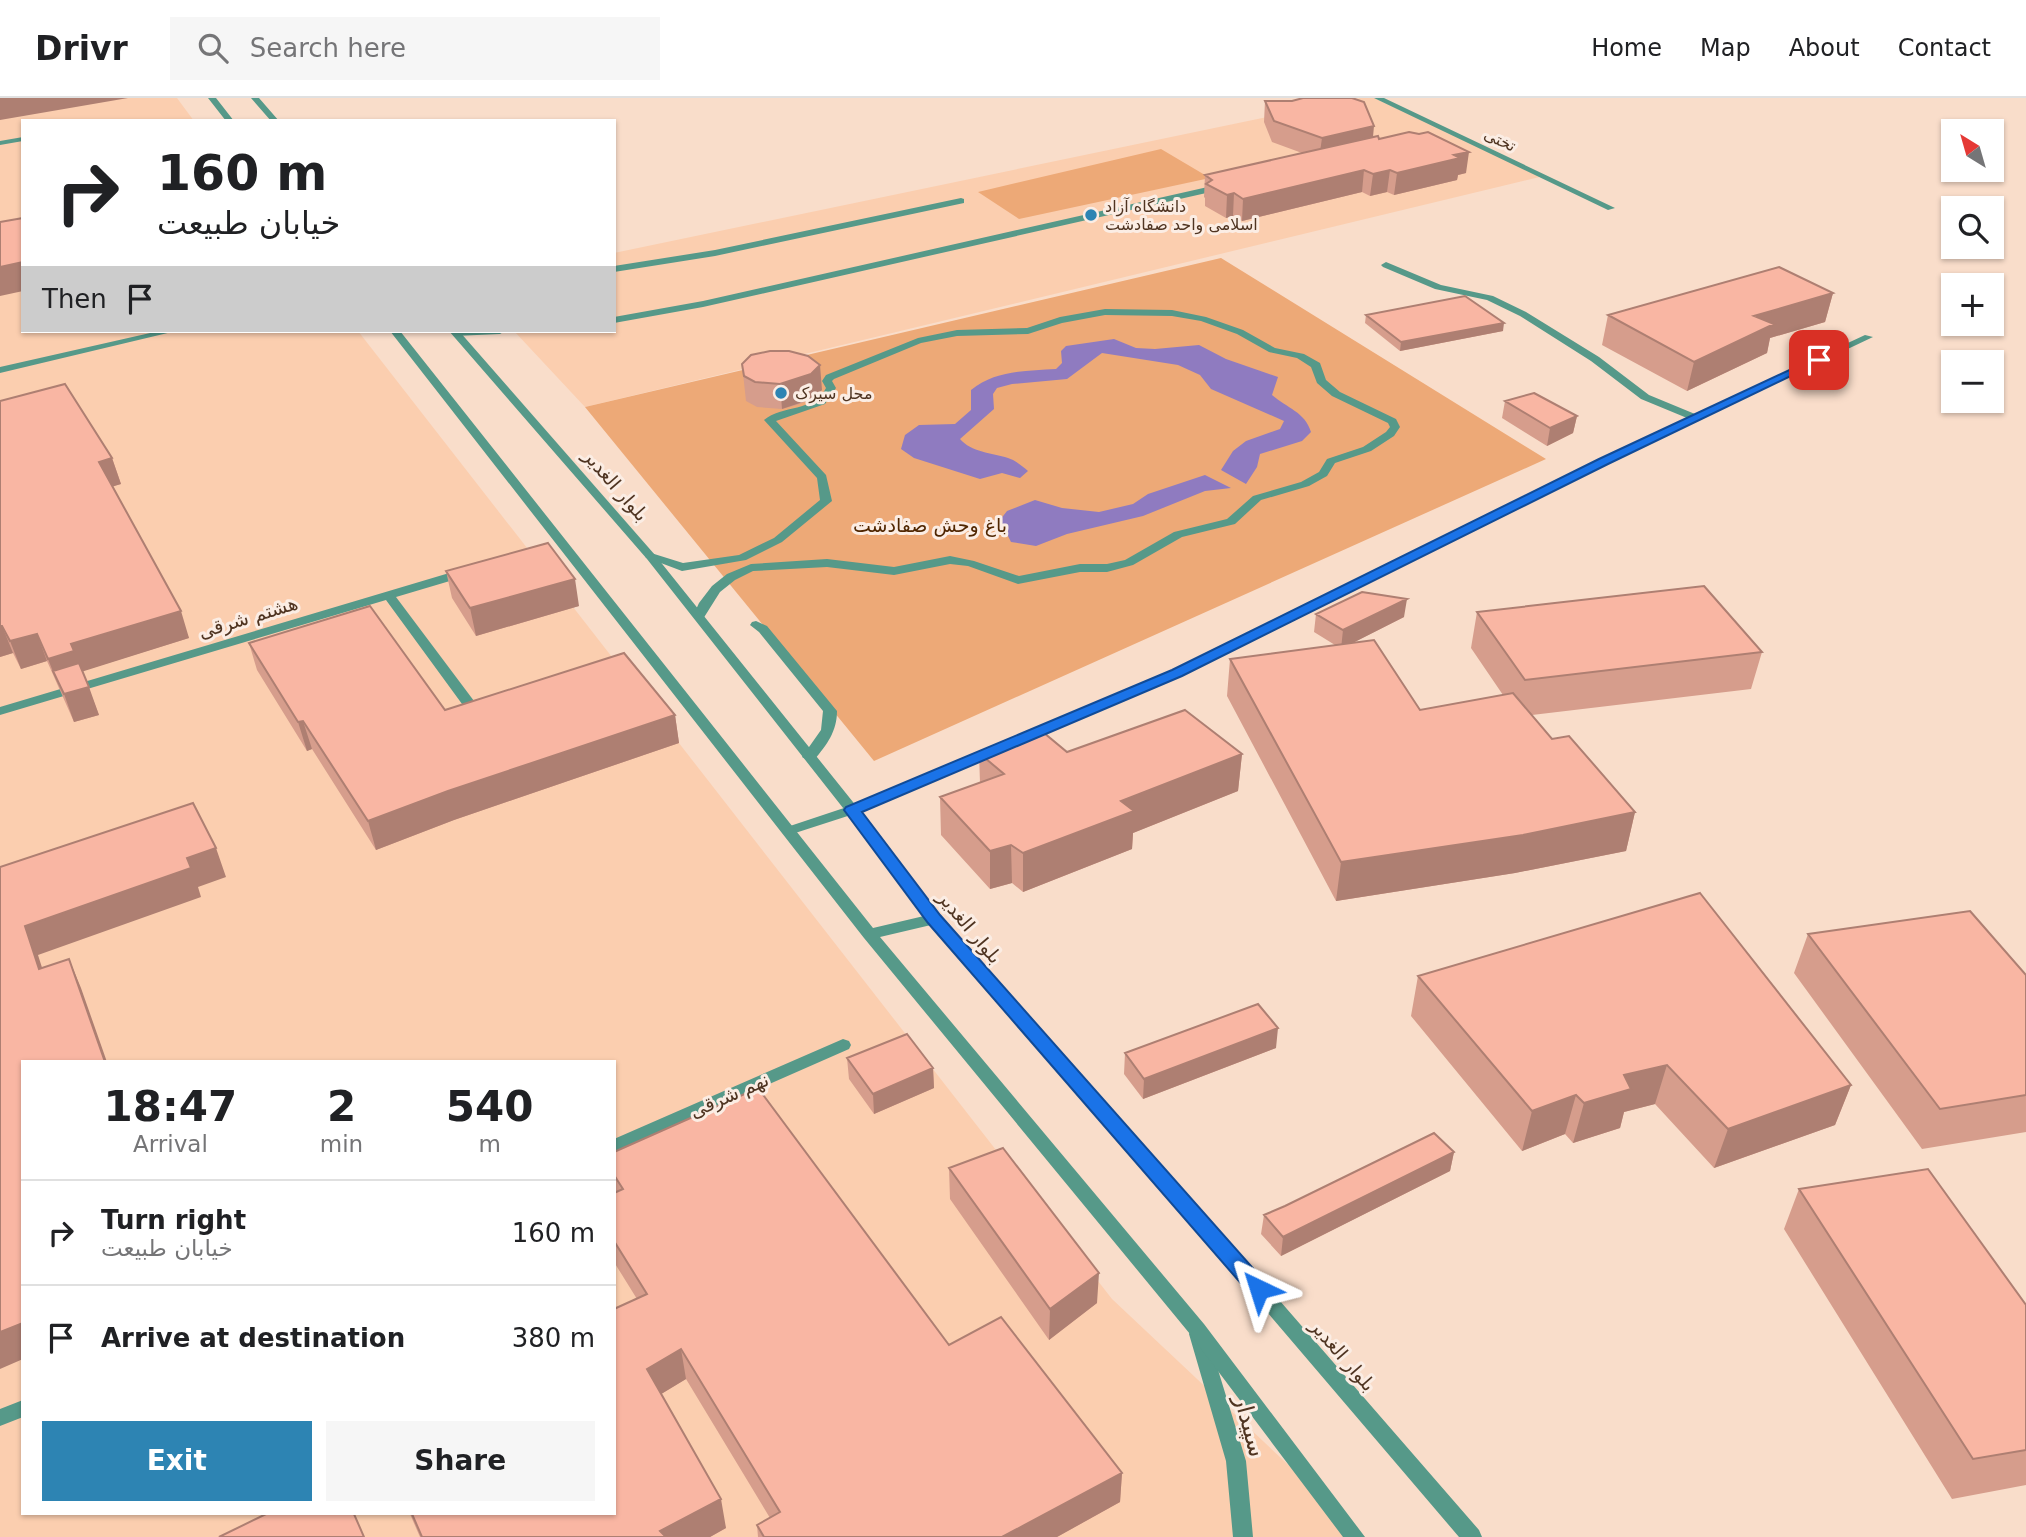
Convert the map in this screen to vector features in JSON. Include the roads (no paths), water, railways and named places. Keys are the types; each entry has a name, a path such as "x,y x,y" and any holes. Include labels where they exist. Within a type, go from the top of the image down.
{"street":[{"path":"212,98 228,119"},
{"path":"255,98 273,119"},
{"name":"تختی","path":"1378,98 1611,208"},
{"path":"0,143 21,139"},
{"path":"616,320 703,304 1235,184"},
{"path":"616,269 715,253 961,201"},
{"path":"1386,265 1438,287 1490,298 1523,314 1595,359 1645,397 1696,418"},
{"path":"651,557 682,567 742,558 778,540 826,501 822,477 769,420 779,413 816,404 829,395 831,388 827,381 830,377 918,341 957,333 1028,331 1060,320 1105,312 1172,313 1203,319 1240,332 1272,350 1300,356 1315,365 1321,381 1336,394 1392,422 1395,427 1390,434 1367,449 1331,461 1323,474 1305,484 1257,498 1231,522 1178,534 1129,563 1107,568 1080,568 1018,580 970,563 950,560 894,571 827,563 751,568 731,577 716,589 699,616"},
{"path":"0,370 162,333"},
{"path":"397,333 869,934 1197,1329 1356,1537"},
{"name":"بلوار الغدیر","path":"456,333 651,557 852,810 934,919 1175,1192 1472,1537"},
{"path":"789,831 852,810 1177,673 1603,461 1868,337"},
{"name":"هشتم شرقی","path":"0,711 481,568"},
{"path":"389,595 478,716"},
{"path":"756,625 763,629 830,711 831,724 824,740 809,757"},
{"path":"869,934 934,919"},
{"name":"نهم شرقی","path":"616,1145 843,1045"},
{"name":"سپیدار","path":"1197,1329 1236,1461 1243,1537"},
{"path":"0,1418 21,1409"}],"place":[{"name":"دانشگاه آزاد اسلامی واحد صفادشت","path":"1091,215"},
{"name":"محل سیرک","path":"781,393"}],"park label":[{"name":"باغ وحش صفادشت","path":"930,525"}]}
